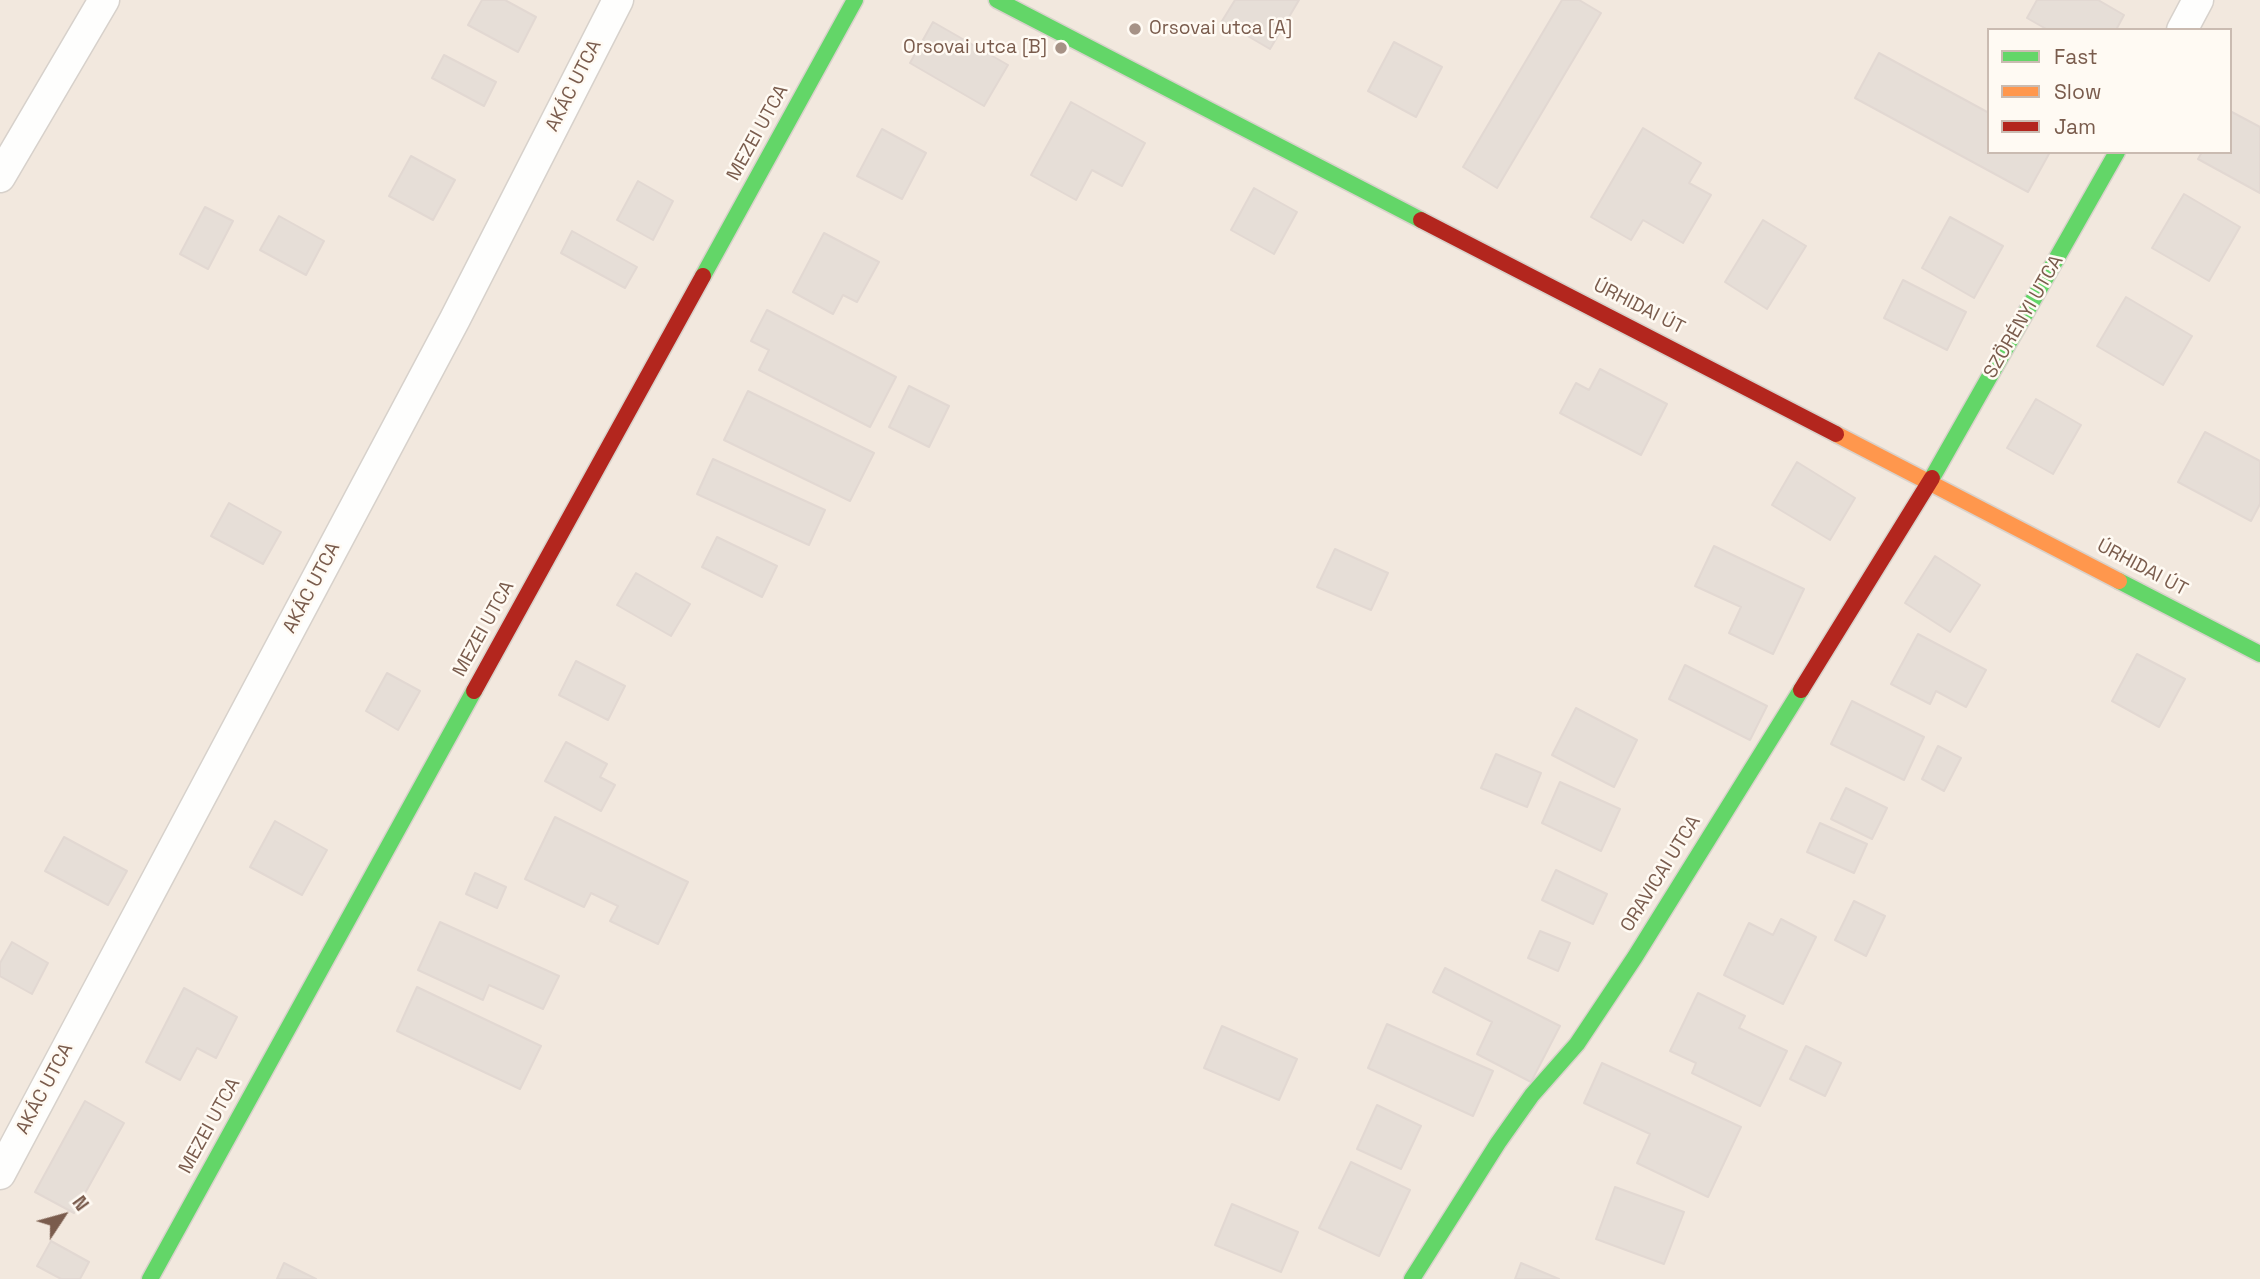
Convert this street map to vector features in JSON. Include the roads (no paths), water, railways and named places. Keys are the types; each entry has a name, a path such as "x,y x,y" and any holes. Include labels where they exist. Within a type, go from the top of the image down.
{"street":[{"path":"0,177 104,0"},
{"name":"AKÁC UTCA","path":"0,1174 455,319 618,0"},
{"name":"MEZEI UTCA","path":"150,1279 855,0"},
{"name":"ÚRHIDAI ÚT","path":"997,0 1930,480 2260,654"},
{"path":"2183,28 2197,0"},
{"name":"SZÖRÉNYI UTCA","path":"1930,480 2116,154"},
{"name":"ORAVICAI UTCA","path":"1412,1279 1505,1133 1532,1095 1577,1044 1635,957 1930,480"}],"place":[{"name":"Orsovai utca [A]","path":"1135,29"},
{"name":"Orsovai utca [B]","path":"1061,48"}]}
